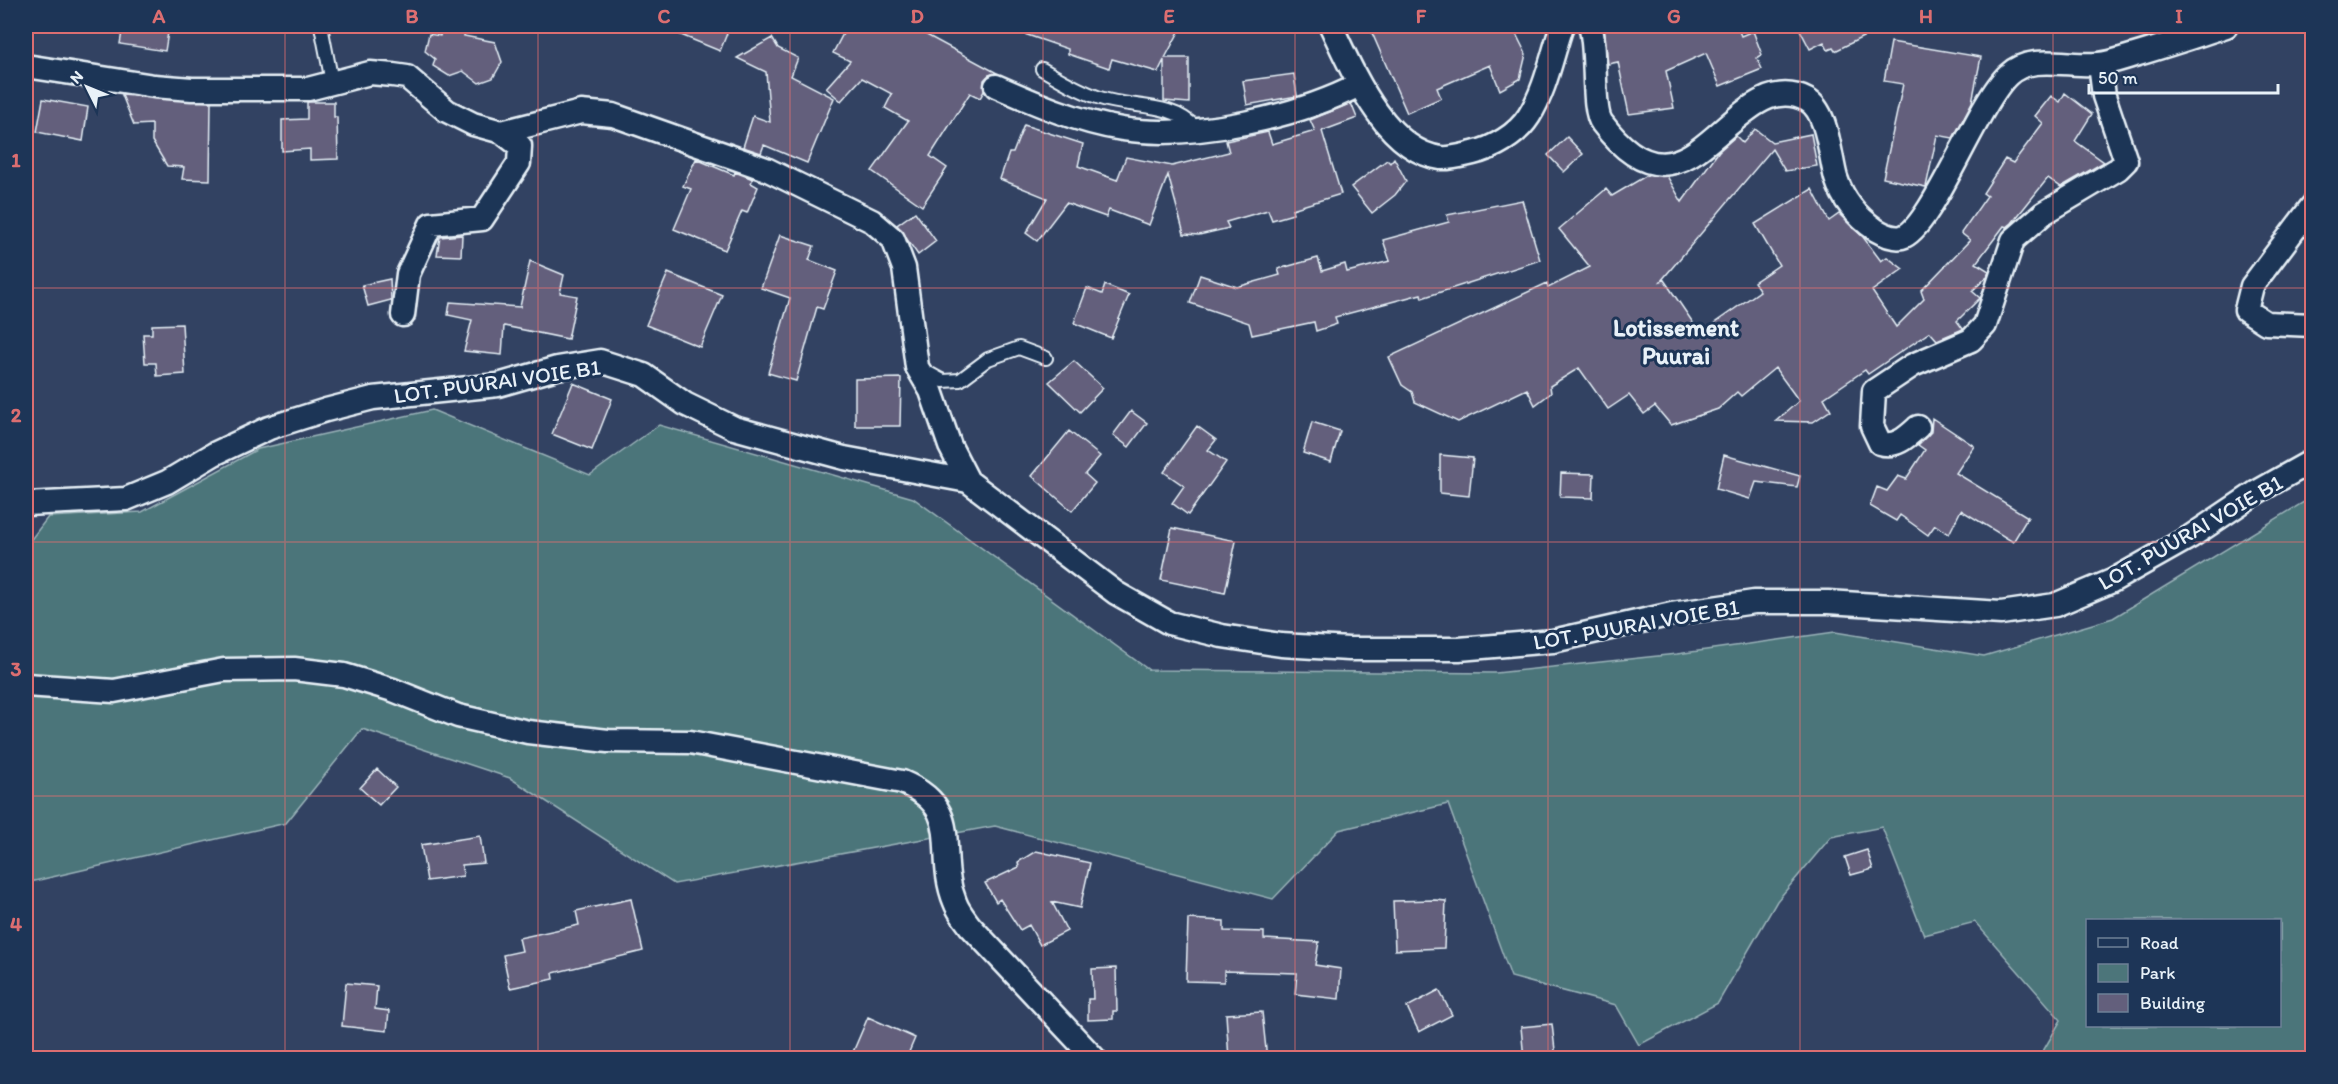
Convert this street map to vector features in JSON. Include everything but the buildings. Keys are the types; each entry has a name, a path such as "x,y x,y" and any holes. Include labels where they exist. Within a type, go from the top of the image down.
{"street":[{"path":"1330,26 1359,85 1388,124 1401,138 1420,150 1442,158 1488,149 1509,136 1528,117 1541,92 1562,26"},
{"path":"1590,26 1595,39 1599,119 1629,154 1645,162 1671,162 1701,150 1751,105 1771,96 1790,96 1808,100 1819,112 1830,144 1836,178 1848,204 1865,222 1891,237 1901,238 1911,233 1930,211 1951,166 1994,92 2007,75 2024,64 2100,64 2226,26"},
{"path":"1918,427 1906,439 1888,446 1880,443 1872,426 1874,391 1913,365 1971,340 1985,325 2013,240 2044,213 2118,169 2126,161 2104,96 2100,64"},
{"path":"26,66 154,86 183,88 308,89 370,73 407,77 447,111 473,124 502,132 520,146 519,163 482,219 431,224 408,274 404,315"},
{"path":"996,87 1060,113 1124,129 1158,131 1242,124 1329,100 1359,85"},
{"name":"LOT. PUURAI VOIE B1","path":"502,132 581,112 614,115 766,169 872,221 893,239 904,268 917,367 931,391 950,446 968,481 1116,593 1169,623 1222,636 1281,645 1349,650 1459,649 1553,641 1672,614 1754,602 1828,602 2001,613 2055,605 2112,581 2190,537 2257,492 2313,461"},
{"path":"2313,207 2252,286 2246,310 2266,323 2313,325"},
{"name":"LOT. PUURAI VOIE B1","path":"26,504 126,498 167,482 214,454 269,428 373,398 498,385 556,368 600,361 645,375 685,404 734,428 844,458 968,481"},
{"path":"26,685 114,692 224,670 294,669 344,675 393,690 458,716 528,732 608,741 690,742 902,782 921,790 937,806 944,824 949,879 955,903 970,926 1094,1059"}],"lane":[{"path":"321,26 332,82"},
{"path":"1042,69 1073,87 1102,99 1178,113 1196,128"},
{"path":"917,367 943,381 960,380 988,359 1019,348 1046,358"}],"green space":[{"path":"432,410 590,475 659,425 913,498 1149,670 1496,673 1677,654 1835,632 1984,656 2113,618 2312,497 2312,1058 2039,1058 2061,1020 1975,922 1924,935 1882,827 1831,837 1777,901 1718,1003 1639,1045 1616,1005 1511,977 1448,804 1339,830 1273,899 995,826 674,884 510,778 362,729 286,823 26,883 26,546 48,517 142,512 258,449"}],"district":[{"name":"Lotissement Puurai","path":"1676,342"}]}
